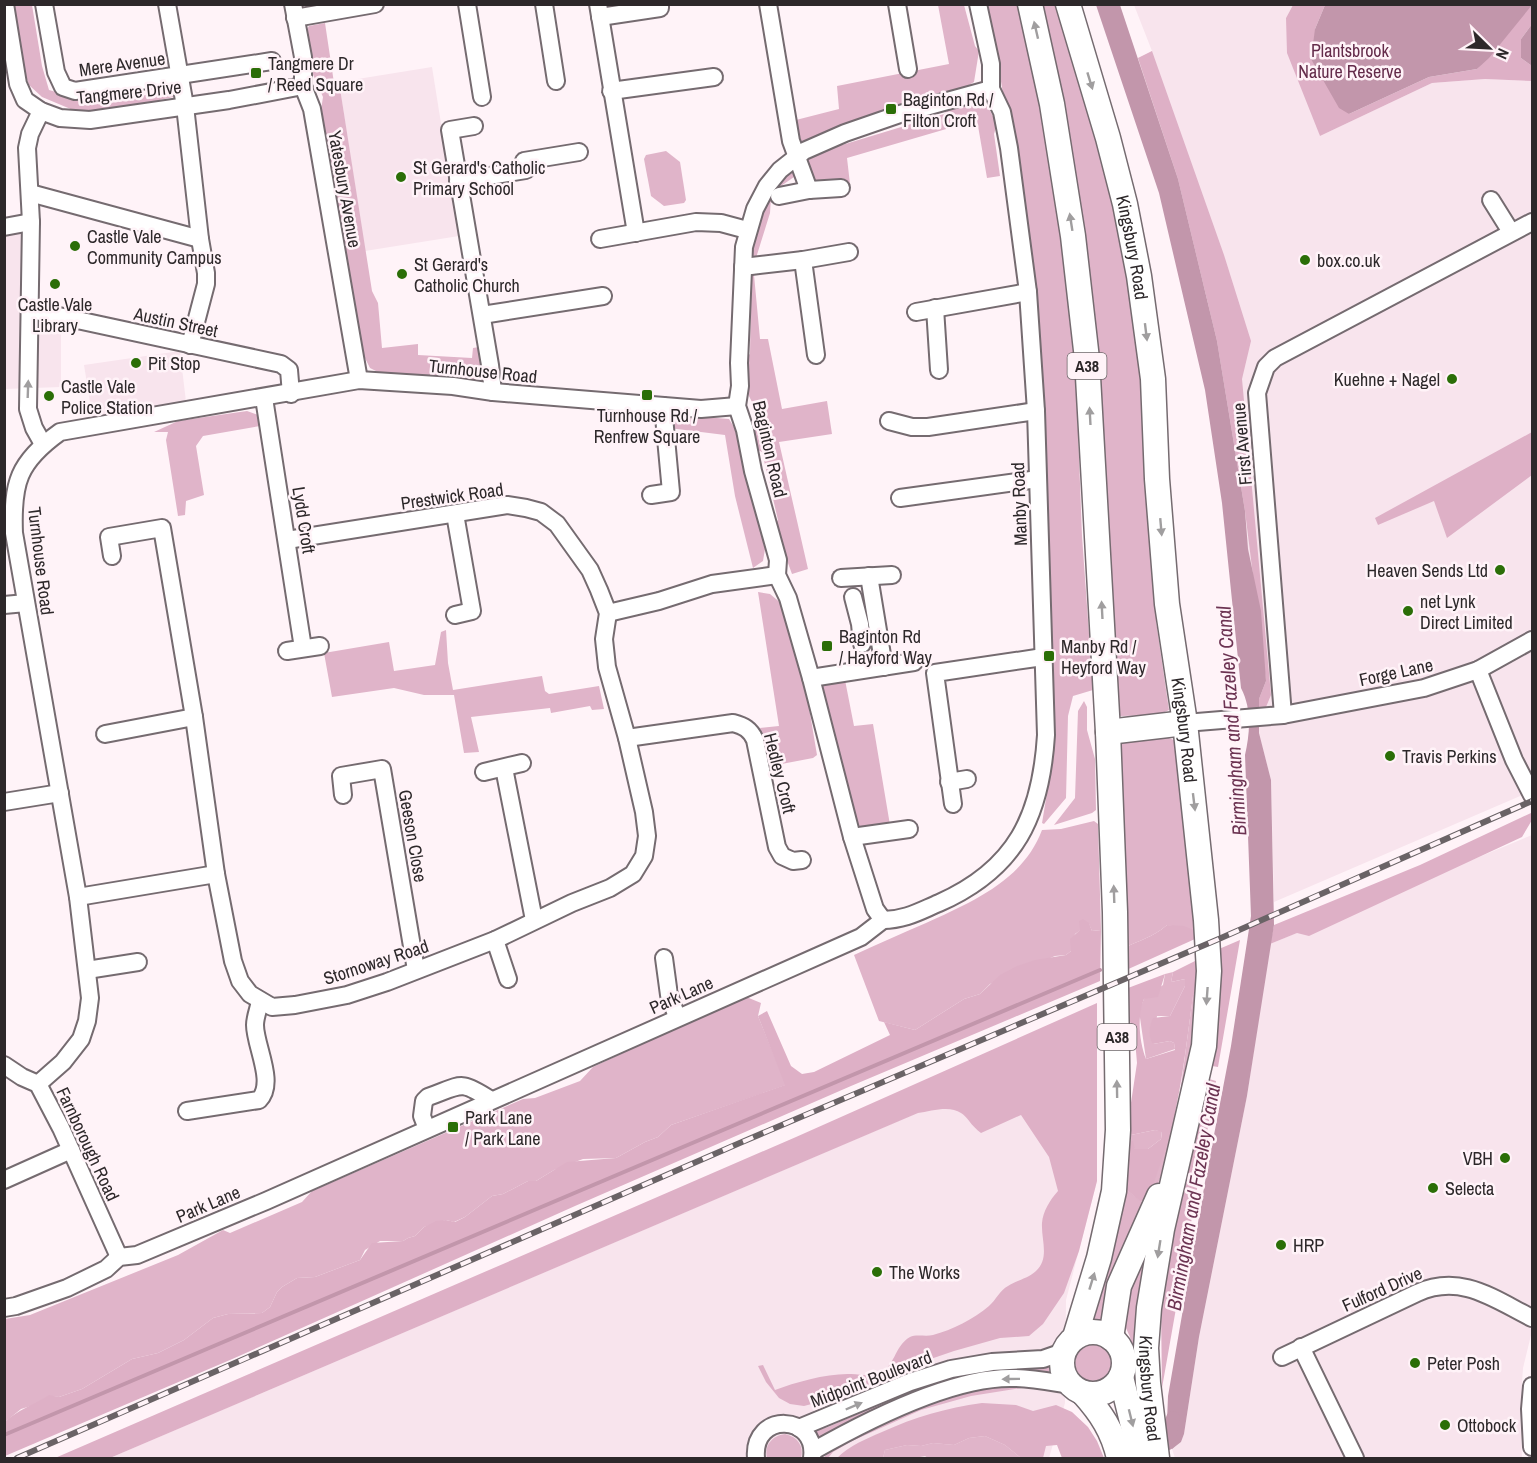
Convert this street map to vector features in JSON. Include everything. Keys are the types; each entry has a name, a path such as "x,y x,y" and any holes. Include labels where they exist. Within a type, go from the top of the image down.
{"highway":[{"name":"A38","path":"1030,4 1052,104 1073,236 1086,347 1108,732 1115,912 1118,1130 1114,1191 1099,1258 1061,1365 1062,1372 1104,1418 1116,1443 1119,1458"},
{"name":"Kingsbury Road","path":"1068,4 1125,204 1139,276 1152,379 1167,604 1185,723 1202,875 1209,971 1204,1046 1162,1229 1149,1308 1146,1348 1157,1458"},
{"path":"1108,732 1185,723"},
{"path":"1111,1338 1115,1302 1123,1273 1180,1151"},
{"path":"1069,1345 1093,1332 1102,1333 1111,1338 1122,1351 1124,1369 1121,1377 1109,1390 1091,1395 1076,1389"},
{"path":"1121,1377 1141,1458"}],"street":[{"path":"5,4 18,84 26,100 41,111 30,134 27,148 32,222 28,409 33,428 43,444"},
{"name":"Mere Avenue","path":"44,4 56,72 63,87 75,91 272,61"},
{"path":"167,4 185,106 206,284 190,345"},
{"path":"294,11 375,4"},
{"path":"467,4 482,97"},
{"path":"544,4 556,81"},
{"path":"636,233 599,11 660,8 660,4"},
{"path":"768,4 791,141 809,190"},
{"path":"897,4 908,69"},
{"name":"Manby Road","path":"883,920 899,920 956,895 981,880 1002,861 1029,823 1041,779 1044,757 1046,735 1036,411 1028,292 1009,148 1002,112 992,89 991,64 978,4"},
{"name":"Yatesbury Avenue","path":"294,11 303,57 303,86 312,109 359,380"},
{"path":"611,91 714,77"},
{"name":"Tangmere Drive","path":"41,111 60,118 90,120 229,100 303,86"},
{"name":"Baginton Road","path":"883,920 875,909 852,837 811,678 788,598 777,575 778,560 753,471 738,406 740,386 738,363 747,230 755,208 767,186 796,156 818,144 874,123 956,97 992,89"},
{"path":"474,126 450,130 493,392"},
{"path":"458,181 526,170 524,161 579,152"},
{"path":"779,196 809,190 841,188"},
{"path":"30,193 200,239"},
{"path":"1491,200 1510,232"},
{"path":"4,227 32,222"},
{"path":"600,239 696,222 721,223 747,230"},
{"name":"First Avenue","path":"1278,716 1257,393 1266,367 1275,358 1510,232 1533,222"},
{"path":"743,267 849,252"},
{"path":"803,260 816,356"},
{"path":"916,312 1028,292"},
{"path":"482,315 603,296"},
{"path":"935,308 939,370"},
{"name":"Austin Street","path":"30,310 281,364 289,370 291,394"},
{"name":"Turnhouse Road","path":"38,1084 63,1062 81,1039 87,1021 90,998 78,897 14,533 15,495 25,463 43,444 60,432 291,394 359,380 453,386 493,392 702,409 738,406"},
{"name":"Lydd Croft","path":"264,398 288,540 303,648"},
{"path":"651,495 671,492 663,406"},
{"path":"889,423 928,427 1036,411"},
{"path":"900,498 1038,479"},
{"name":"Prestwick Road","path":"288,540 507,505 526,507 540,512 557,524 569,538 590,570 608,613"},
{"path":"455,514 472,611 455,615"},
{"path":"112,556 109,537 162,528 194,717 216,874 233,962 240,981 250,994 260,1000 255,1025 266,1082 264,1095 259,1100 187,1111"},
{"path":"608,613 659,601 712,584 777,575"},
{"path":"841,578 892,575"},
{"path":"862,644 868,621 869,576"},
{"path":"853,597 868,621 884,667"},
{"path":"4,605 26,603"},
{"name":"Stornoway Road","path":"260,1000 272,1007 347,995 387,982 495,940 534,920 610,888 633,874 644,856 646,824 627,738 607,667 604,639 608,613"},
{"name":"Forge Lane","path":"1185,723 1278,716 1425,688 1478,670 1533,640"},
{"path":"953,804 935,674 1043,657"},
{"path":"811,678 914,662"},
{"path":"1478,670 1514,760 1533,795"},
{"path":"105,734 194,717"},
{"name":"Hedley Croft","path":"627,738 733,723 744,726 755,740 777,847 782,856 793,861 802,860"},
{"path":"484,772 522,764"},
{"path":"504,768 534,920"},
{"name":"Geeson Close","path":"343,795 341,776 382,769 416,970"},
{"path":"949,782 967,779"},
{"path":"4,802 60,793"},
{"path":"852,837 909,829"},
{"path":"78,897 216,874"},
{"name":"Park Lane","path":"4,1308 67,1288 106,1269 119,1257 137,1255 202,1228 555,1074 677,1017 861,937 883,920"},
{"path":"495,940 508,979"},
{"path":"664,958 669,995 677,1017"},
{"path":"87,970 138,962"},
{"name":"Farnborough Road","path":"4,1065 38,1084 71,1150 119,1257"},
{"path":"427,1129 422,1116 424,1101 428,1097 463,1085 469,1086 491,1100"},
{"path":"4,1180 71,1150"},
{"name":"Fulford Drive","path":"1282,1357 1424,1290 1438,1286 1455,1285 1476,1291 1533,1318"},
{"name":"Midpoint Boulevard","path":"799,1428 910,1382 951,1369 993,1362 1043,1359 1069,1345"},
{"path":"1301,1347 1355,1458"},
{"name":"Midpoint Boulevard","path":"813,1455 858,1426 952,1388 1014,1378 1076,1389"},
{"path":"1533,1386 1530,1409 1533,1447"},
{"path":"756,1458 758,1441 768,1428 784,1423 799,1428 806,1434 813,1455"}],"shaded area":[{"name":"Plantsbrook Nature Reserve","path":"1325,4 1532,5 1489,58 1477,69 1429,77 1349,114 1339,108 1311,59 1315,29"},
{"path":"1532,4 1532,24 1521,39 1521,58 1532,66 1532,81 1485,79 1432,83 1320,136 1287,53 1286,18 1293,5 1325,5 1315,29 1349,114 1429,77 1477,69"},
{"path":"10,5 32,5 42,66 49,90 74,97 103,93 108,103 155,93 154,86 170,84 176,88 173,97 95,115 73,110 42,97 29,85 21,62"},
{"path":"938,5 964,5 975,46 979,51 974,82 961,90 801,143 797,140 792,121 839,109 837,86 949,64"},
{"path":"983,5 1021,5 1024,16 1055,184 1076,379 1082,536 1093,690 1073,696 1068,716 1066,798 1044,824 1042,823 1050,775 1032,280 1000,75"},
{"path":"1036,5 1060,5 1110,175 1133,296 1146,395 1160,601 1156,621 1169,710 1158,715 1120,716 1117,707"},
{"path":"1096,5 1120,5 1178,179 1217,341 1245,511 1248,549 1261,611 1266,681 1259,699 1259,733 1271,780 1274,925 1247,1096 1199,1337 1184,1434 1181,1442 1172,1449 1167,1421 1168,1396 1231,1046 1251,916 1245,755 1249,721 1247,704 1241,688 1222,503 1205,390 1159,193"},
{"path":"1134,5 1293,5 1286,18 1320,136 1432,83 1485,79 1532,81 1532,791 1274,902 1271,780 1259,734 1259,699 1208,301 1138,58 1152,51"},
{"path":"325,23 334,83 339,82 372,291 378,303 382,348 418,344 418,355 472,358 473,348 479,347 482,374 474,382 386,376 370,368 364,356 319,123 323,97 312,72 304,34 309,26"},
{"path":"1532,24 1532,66 1521,58 1521,39"},
{"path":"1152,51 1224,255 1251,341 1242,379 1271,695 1266,707 1259,710 1259,699 1266,681 1245,511 1217,341 1178,179 1138,58"},
{"name":"St Gerard's Catholic Primary School","path":"432,67 459,236 365,251 339,82"},
{"path":"981,104 988,107 997,124 994,134 1000,176 987,178 977,120 847,158 850,184 810,186 805,158 839,143 842,145 944,114 950,108"},
{"path":"666,151 680,162 686,200 684,203 664,206 651,196 644,159 646,155"},
{"path":"791,171 795,172 794,177 771,196"},
{"path":"771,197 770,213 756,258 751,248"},
{"path":"24,229 22,319 61,320 61,387 5,389 4,231"},
{"path":"749,275 754,275 760,339 768,339 782,409 827,401 832,434 779,442 808,569 792,574 774,525 778,520 762,452 756,449 753,404 747,392 746,357 750,354 751,289 748,284"},
{"path":"180,351 186,402 93,421 84,365"},
{"path":"247,411 258,415 260,426 203,436 196,446 204,495 186,501 185,515 178,516 166,440 168,432 154,432 178,421"},
{"path":"679,415 729,419 737,432 765,549 763,561 753,568 735,496 725,435 669,428 673,417"},
{"path":"1532,432 1532,475 1447,538 1434,501 1378,525 1375,518"},
{"path":"758,592 770,594 782,604 805,684 817,755 813,758 771,766 760,728 779,726"},
{"path":"446,630 448,663 453,690 542,676 545,691 549,694 599,686 604,709 592,710 590,706 551,713 550,708 471,717 479,752 464,753 454,695 424,695 394,688 332,697 324,653 389,642 394,671 435,665 441,632"},
{"path":"845,680 854,726 873,724 890,825 859,831 820,688 823,683"},
{"path":"1084,701 1087,707 1087,730 1095,759 1096,810 1054,825 1075,798 1078,711"},
{"path":"1166,737 1174,740 1178,747 1196,931 1167,925 1151,936 1122,949 1119,742"},
{"path":"1531,813 1532,820 1522,837 1309,936 1297,933 1270,944 1274,925 1420,865"},
{"path":"1094,821 1098,824 1101,930 1092,931 1089,924 1075,934 1071,951 1066,955 1055,956 990,984 980,994 964,999 915,1030 879,1021 854,955 960,907 994,888 1022,863 1042,830 1061,829"},
{"path":"1532,835 1532,1331 1523,1368 1520,1412 1522,1458 1175,1458 1172,1449 1181,1442 1184,1434 1199,1337 1247,1096 1270,944"},
{"path":"1083,919 1089,923 1092,931 1101,930 1100,981 851,1086 230,1360 5,1456 5,1422 49,1395 59,1397 82,1389 132,1359 158,1353 184,1340 213,1318 228,1314 262,1313 270,1307 282,1287 297,1278 315,1277 360,1260 372,1243 403,1241 415,1236 424,1227 436,1221 455,1222 492,1196 503,1194 528,1181 536,1181 567,1162 616,1158 658,1137 671,1125 785,1085 758,1016 767,1011 791,1066 802,1074 814,1072 890,1035 884,1022 915,1030 964,999 980,994 1000,975 1017,966 1035,960 1066,955 1071,951 1070,939 1080,930 1079,921"},
{"path":"1167,925 1184,926 1196,931 1195,939 1124,971 1122,949 1151,936"},
{"path":"1240,940 1218,1067 1212,1066 1209,1079 1216,1081 1162,1388 1161,1309 1212,952"},
{"path":"1199,959 1198,984 1193,996 1181,1081 1167,1144 1155,1180 1141,1202 1122,1186 1126,1142 1133,1141 1135,1149 1148,1149 1161,1139 1162,1132 1155,1130 1126,1136 1137,1063 1135,1040 1129,1018 1128,988 1165,974 1158,997 1144,999 1140,1013 1140,1037 1146,1059 1175,1050 1174,1043 1170,1041 1153,1044 1150,1035 1151,1024 1153,1018 1170,1016 1185,986 1185,979 1171,982 1173,972"},
{"path":"1173,972 1171,982 1185,979 1185,986 1170,1016 1157,1016 1153,1044 1170,1041 1174,1043 1175,1049 1146,1059 1139,1011 1144,999 1163,985 1165,974"},
{"path":"1198,984 1195,1042 1164,1169 1105,1321 1090,1319 1122,1186 1142,1202 1179,1101 1193,995"},
{"path":"744,996 761,1003 758,1016 786,1085 671,1125 658,1137 616,1158 583,1159 554,1170 536,1181 528,1181 503,1194 492,1196 465,1217 454,1222 446,1220 424,1227 415,1236 403,1241 380,1241 365,1250 360,1260 315,1277 297,1278 282,1287 270,1307 262,1313 228,1314 213,1318 184,1340 158,1353 132,1359 82,1389 59,1397 49,1396 34,1405 21,1409 5,1422 5,1319 30,1315 178,1255 223,1230 230,1233 302,1202 312,1191 523,1099 535,1098 580,1081 593,1067"},
{"path":"1097,1003 1097,1181 1079,1251 1064,1293 1043,1324 1029,1336 1000,1338 954,1351 916,1364 842,1396 804,1406 790,1404 779,1398 766,1382 758,1366 763,1365 775,1390 802,1381 832,1375 878,1374 888,1367 901,1346 910,1337 933,1335 970,1320 989,1306 1005,1288 1029,1276 1040,1266 1044,1255 1043,1219 1047,1206 1058,1191 1049,1157 1021,1115 981,1133 961,1113 951,1109 940,1109 918,1113 110,1458 55,1458 796,1137"},
{"path":"952,1098 1093,1116 1097,1181 1066,1300 1065,1403 1049,1458 110,1458"},
{"path":"1155,1130 1162,1131 1161,1139 1148,1149 1135,1149 1126,1142 1126,1136"},
{"path":"1147,1242 1138,1409 1134,1358 1130,1337 1125,1326 1123,1306"},
{"path":"1093,1345 1106,1350 1111,1363 1106,1376 1093,1381 1080,1376 1075,1363 1080,1350"},
{"path":"1049,1364 1049,1372 1031,1371 893,1402 819,1438 815,1431 941,1381 973,1373"},
{"path":"994,1387 1028,1387 971,1396 921,1410 852,1441 833,1452 828,1458 824,1458 834,1447 852,1435 876,1424 929,1405"},
{"path":"982,1403 1016,1405 1033,1411 1056,1405 1072,1412 1088,1427 1104,1458 1062,1458 1057,1445 1046,1446 1043,1458 1021,1458 1005,1445 985,1436 969,1438 954,1445 933,1443 921,1446 907,1445 885,1450 883,1458 837,1458 858,1443 906,1422 943,1410"},
{"path":"785,1434 793,1437 799,1443 802,1450 801,1458 767,1458 766,1453 770,1442"},
{"path":"985,1436 1005,1445 1021,1458 928,1458 925,1456 883,1458 885,1450 907,1445 921,1446 933,1443 954,1445 969,1438"}],"waterway":[{"path":"4,1435 1100,970"},
{"name":"Birmingham and Fazeley Canal","path":"1168,1443 1173,1418"}],"railway":[{"path":"17,1458 742,1142 1221,938 1532,801"}],"place":[{"name":"Tangmere Dr / Reed Square","path":"256,73"},
{"name":"Baginton Rd / Filton Croft","path":"891,109"},
{"name":"St Gerard's Catholic Primary School","path":"401,177"},
{"name":"Castle Vale Community Campus","path":"75,246"},
{"name":"box.co.uk","path":"1305,260"},
{"name":"St Gerard's Catholic Church","path":"402,274"},
{"name":"Castle Vale Library","path":"55,284"},
{"name":"Pit Stop","path":"136,363"},
{"name":"Kuehne + Nagel","path":"1452,379"},
{"name":"Turnhouse Rd / Renfrew Square","path":"647,395"},
{"name":"Castle Vale Police Station","path":"49,396"},
{"name":"Heaven Sends Ltd","path":"1500,570"},
{"name":"net Lynk Direct Limited","path":"1408,611"},
{"name":"Baginton Rd / Hayford Way","path":"827,646"},
{"name":"Manby Rd / Heyford Way","path":"1049,656"},
{"name":"Travis Perkins","path":"1390,756"},
{"name":"Park Lane / Park Lane","path":"453,1127"},
{"name":"VBH","path":"1505,1158"},
{"name":"Selecta","path":"1433,1188"},
{"name":"HRP","path":"1281,1245"},
{"name":"The Works","path":"877,1272"},
{"name":"Peter Posh","path":"1415,1363"},
{"name":"Ottobock","path":"1445,1425"}]}
